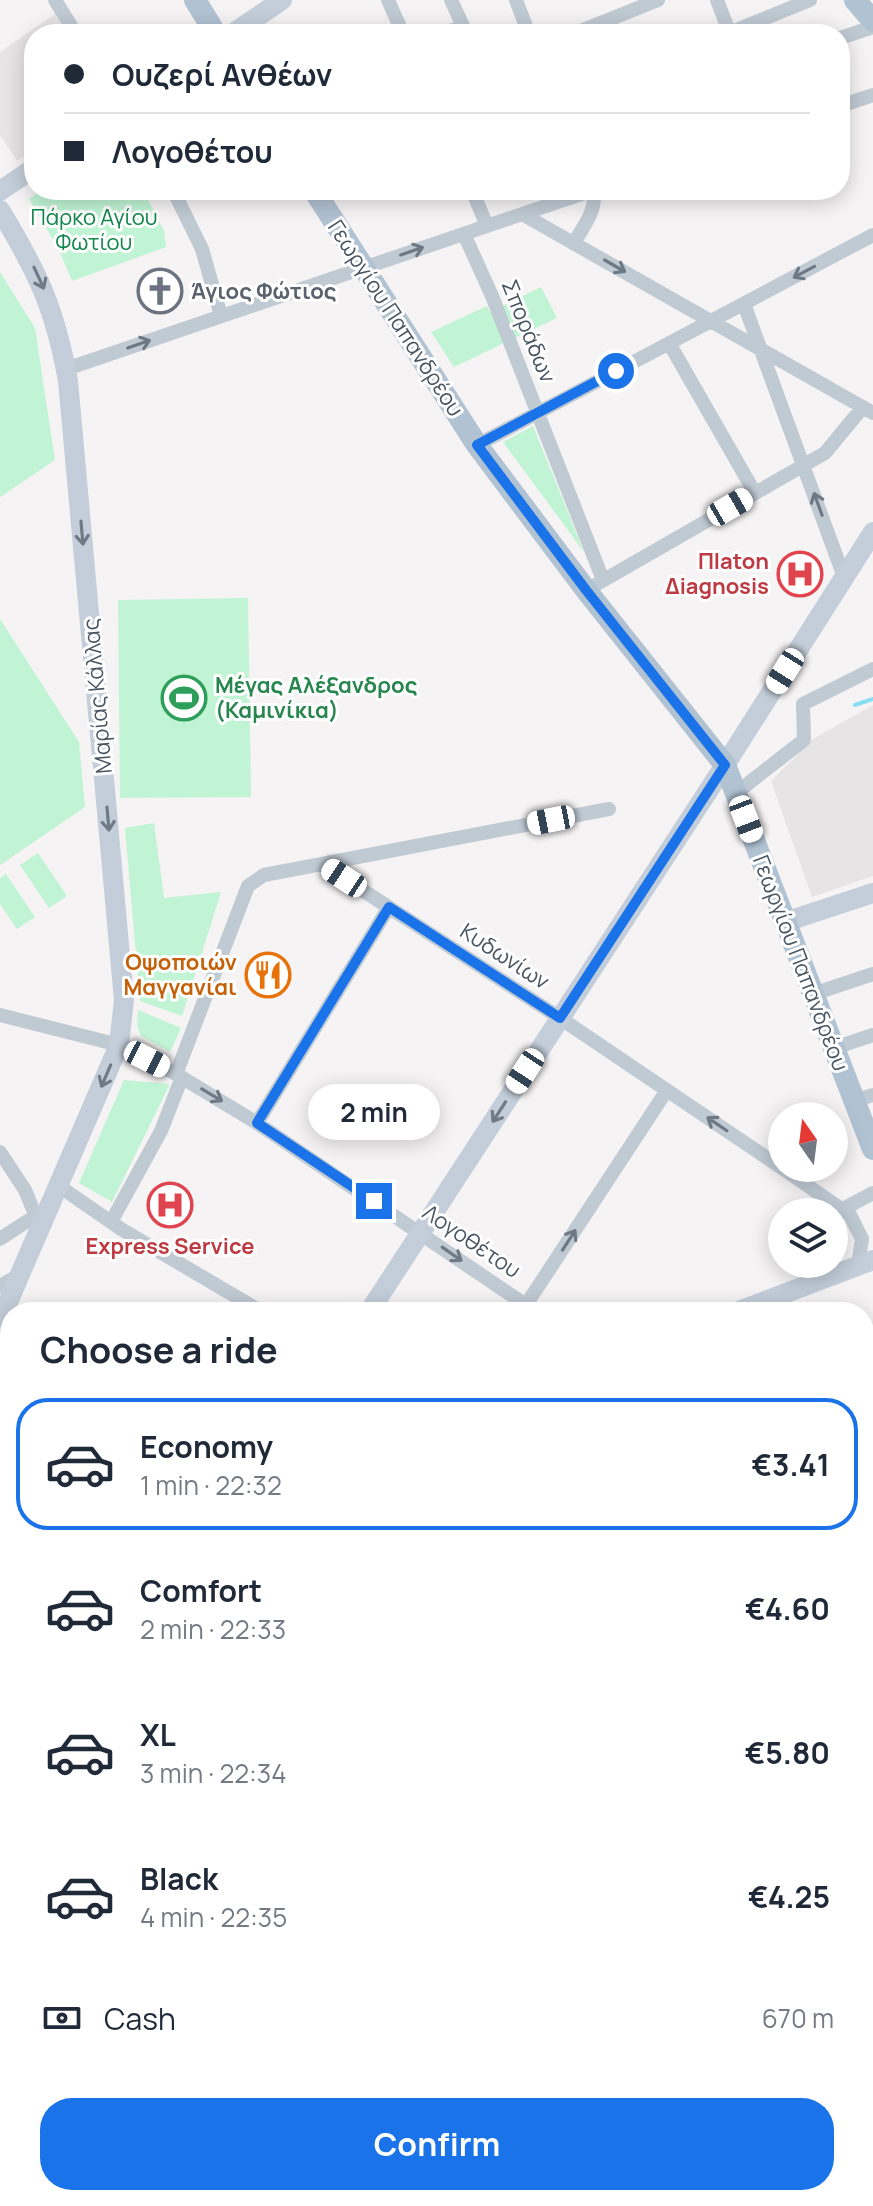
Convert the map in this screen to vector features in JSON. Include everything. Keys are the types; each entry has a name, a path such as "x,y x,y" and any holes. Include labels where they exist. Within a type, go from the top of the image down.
{"main road":[{"path":"195,0 210,24"},
{"path":"247,24 282,0"},
{"path":"855,0 873,24"},
{"path":"0,191 24,175"},
{"name":"Γεωργίου Παπανδρέου","path":"320,200 477,445 595,585 725,765 834,1048 864,1098 873,1149"},
{"name":"Μαρίας Κάλλας","path":"0,210 34,266 48,297 66,369 124,1000 119,1045 59,1186 38,1223 8,1302"},
{"path":"376,1302 873,532"},
{"path":"785,922 873,893"},
{"path":"762,1302 865,1263"}],"street":[{"path":"55,0 70,24"},
{"path":"388,0 399,24"},
{"path":"516,0 525,24"},
{"path":"598,24 658,0"},
{"path":"717,0 726,24"},
{"path":"752,24 810,0"},
{"path":"456,1 463,24"},
{"path":"850,34 873,24"},
{"path":"850,103 873,95"},
{"path":"178,200 202,249 221,316"},
{"path":"476,200 487,226"},
{"path":"66,369 563,200"},
{"path":"574,243 594,200"},
{"path":"522,214 868,410 825,453 595,585"},
{"name":"Σποράδων","path":"464,234 537,413 595,585"},
{"path":"477,445 873,235"},
{"path":"744,304 844,577"},
{"path":"669,343 755,493"},
{"path":"736,793 804,740 803,704 873,669"},
{"path":"111,1222 161,1131 248,886 264,875 609,809"},
{"name":"Κυδωνίων","path":"322,864 560,1018 768,1159"},
{"path":"257,1123 389,907"},
{"path":"813,994 873,974"},
{"name":"Λογοθέτου","path":"0,1015 119,1045 179,1075 257,1123 522,1302"},
{"path":"834,1048 873,1035"},
{"path":"535,1302 667,1090"},
{"path":"0,1152 25,1190 38,1223 0,1239"},
{"name":"Κυδωνίων","path":"803,1182 827,1198"},
{"path":"59,1186 111,1222 245,1302"},
{"path":"848,1206 873,1193"},
{"name":"Κυδωνίων","path":"848,1215 862,1239 865,1263"},
{"path":"0,1286 21,1273"}],"shaded area":[{"path":"55,14 61,24 41,24"},
{"path":"24,35 24,156 17,161 0,135 0,52"},
{"path":"873,705 873,876 812,897 771,781 813,739"}],"green space":[{"name":"Πάρκο Αγίου Φωτίου","path":"30,200 148,200 164,231 166,247 72,281 59,250"},
{"path":"0,272 35,328 55,460 0,497"},
{"path":"541,287 557,318 454,367 431,332 487,306 490,312"},
{"path":"533,426 584,552 503,442"},
{"name":"Μέγας Αλέξανδρος (Καμινίκια)","path":"248,598 251,797 120,798 118,600"},
{"path":"0,619 79,742 85,807 0,865"},
{"path":"154,823 164,898 221,892 182,1016 140,1001 125,828"},
{"path":"38,853 67,896 49,908 20,865"},
{"path":"6,874 35,917 17,929 0,904 0,878"},
{"path":"138,1010 181,1028 170,1052 141,1036 137,1025"},
{"path":"124,1080 170,1084 112,1202 79,1183"}],"waterway":[{"path":"855,705 873,699"}],"place":[{"name":"Άγιος Φώτιος","path":"160,291"},
{"name":"Πlaton Δiagnosis","path":"800,574"},
{"name":"Μέγας Αλέξανδρος (Καμινίκια)","path":"184,698"},
{"name":"Οψοποιών Μαγγανίαι","path":"268,975"},
{"name":"Express Service","path":"170,1205"}],"route":[{"path":"374,1201 257,1123 389,907 560,1018 725,765 586,590 477,445 616,371"}]}
